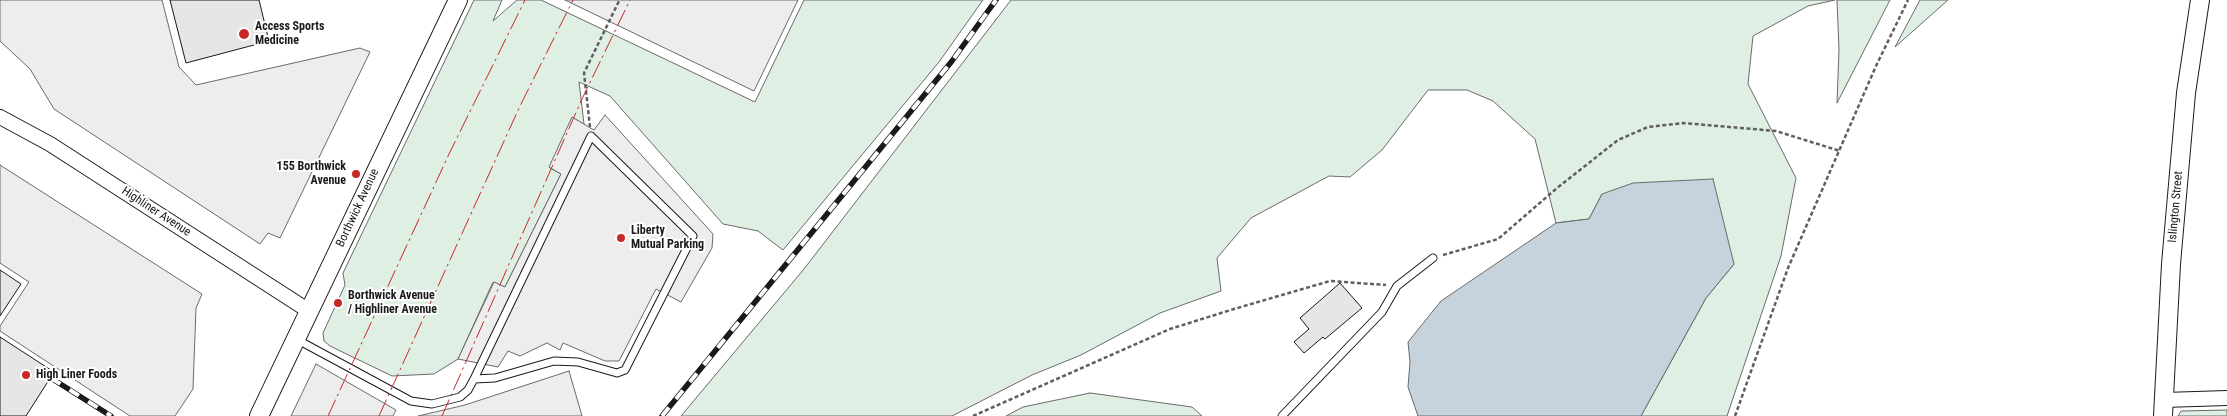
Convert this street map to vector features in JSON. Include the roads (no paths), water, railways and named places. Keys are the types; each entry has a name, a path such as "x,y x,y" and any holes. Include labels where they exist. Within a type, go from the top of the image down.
{"street":[{"name":"Borthwick Avenue","path":"258,416 458,0"},
{"name":"Islington Street","path":"2164,408 2171,264 2185,102 2200,0"},
{"name":"Highliner Avenue","path":"0,117 50,144 309,311"},
{"path":"2164,408 2227,398"}],"lane":[{"path":"296,339 411,401 421,404 441,403 460,397 468,390 474,379 591,136 693,236 625,370 617,373 578,362 554,361 495,378 474,379"},
{"path":"1282,416 1382,312 1397,286 1433,258"}],"railway":[{"path":"662,416 952,61 996,0"},
{"path":"51,378 111,416"}],"place":[{"name":"Access Sports Medicine","path":"244,34"},
{"name":"155 Borthwick Avenue","path":"356,174"},
{"name":"Liberty Mutual Parking","path":"621,238"},
{"name":"Borthwick Avenue / Highliner Avenue","path":"338,303"},
{"name":"High Liner Foods","path":"26,375"}]}
